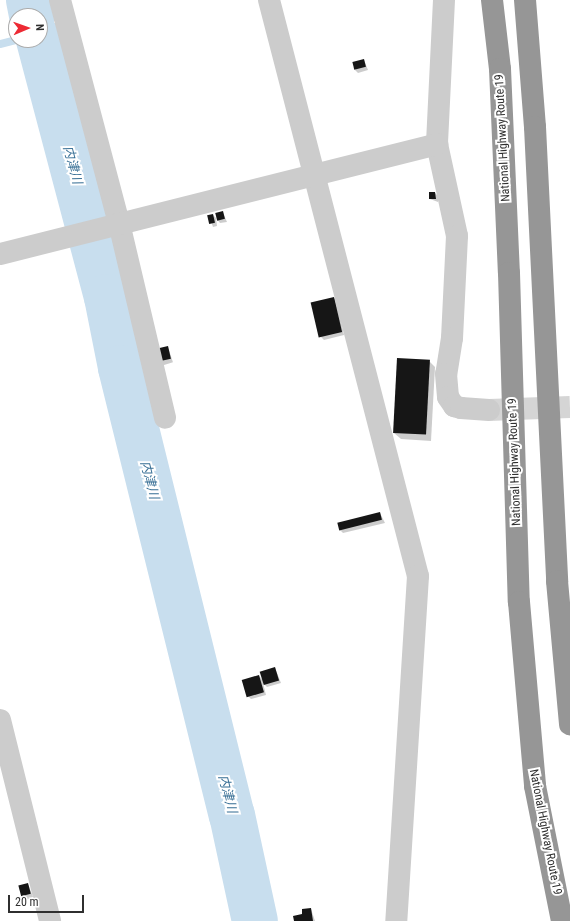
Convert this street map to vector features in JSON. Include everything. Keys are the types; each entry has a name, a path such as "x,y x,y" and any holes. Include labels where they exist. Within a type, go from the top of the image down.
{"highway":[{"name":"National Highway Route 19","path":"492,0 500,69 509,273 519,602 535,786 562,921"},
{"path":"526,0 535,127 557,581 570,724"}],"street":[{"path":"60,0 119,223 166,418"},
{"path":"269,0 313,176 418,576 396,921"},
{"path":"444,0 437,144 457,236 452,338 446,374 448,397 454,406 489,410"},
{"path":"0,254 437,144"},
{"path":"0,720 50,921"}],"building":[{"path":"364,59 366,67 354,70 352,62"},
{"path":"429,192 435,192 436,199 429,199"},
{"path":"223,211 225,219 217,221 215,213"},
{"path":"213,214 215,223 209,224 207,215"},
{"path":"334,297 342,332 319,337 311,302"},
{"path":"168,346 171,359 158,362 155,349"},
{"path":"397,358 430,360 426,435 393,433"},
{"path":"380,512 382,520 339,530 337,523"},
{"path":"275,667 279,680 264,685 260,672"},
{"path":"259,675 264,692 247,697 242,680"},
{"path":"28,883 31,894 21,896 18,886"},
{"path":"311,908 313,921 294,921 293,916 302,914 302,909"}],"waterway":[{"name":"内津川","path":"29,0 30,8"},
{"path":"0,44 8,42"},
{"name":"内津川","path":"41,48 107,297 121,368 232,815 255,921"}],"tunnel":[{"path":"489,410 570,407"}]}
